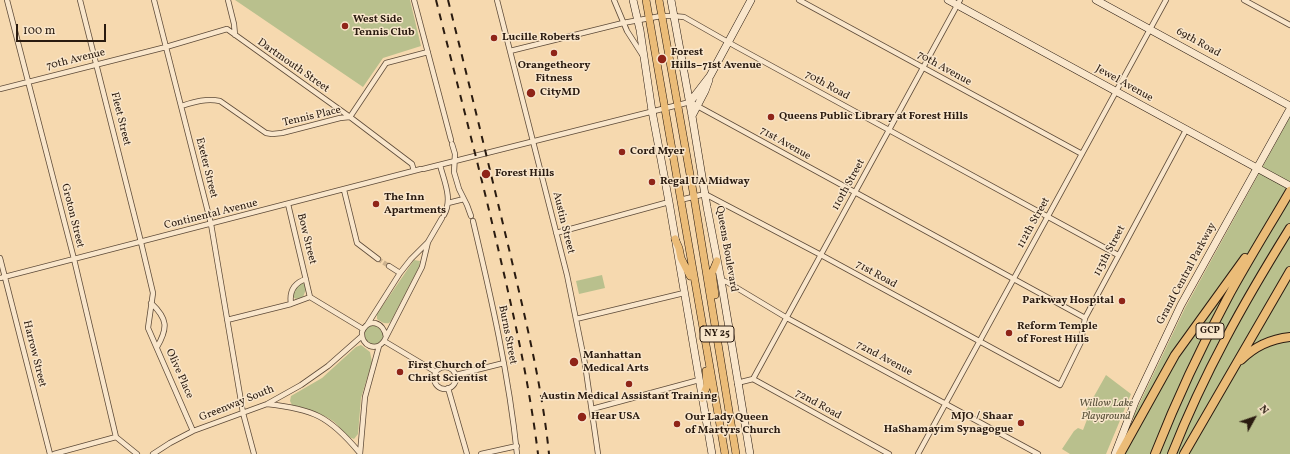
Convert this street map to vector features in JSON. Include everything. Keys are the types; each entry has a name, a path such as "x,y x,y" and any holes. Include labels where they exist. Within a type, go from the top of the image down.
{"highway":[{"name":"GCP","path":"1155,454 1178,397 1207,337 1231,292 1290,191"},
{"path":"1120,454 1175,355 1277,213"},
{"name":"GCP","path":"1172,454 1199,390 1229,331 1290,228"},
{"path":"1184,454 1290,271"},
{"path":"1232,370 1248,353 1256,347 1275,340 1290,337"}],"main road":[{"name":"NY 25","path":"646,0 725,454"},
{"name":"Queens Boulevard","path":"659,0 694,196 736,454"},
{"path":"675,239 681,258 695,287"},
{"path":"716,327 716,302 712,273 717,261"},
{"path":"702,398 707,386 705,346"}],"street":[{"name":"Groton Street","path":"7,0 74,259 116,437"},
{"name":"Fleet Street","path":"80,0 141,242"},
{"name":"Exeter Street","path":"154,0 211,224 226,320 243,413 254,454"},
{"path":"228,0 234,24 234,35"},
{"path":"414,0 455,154 454,161 690,102 710,76"},
{"name":"Austin Street","path":"497,0 534,141 576,319 592,409 598,454"},
{"path":"614,0 623,23 633,42 644,57"},
{"path":"633,0 640,30 652,111 712,454"},
{"name":"Queens Boulevard","path":"671,0 721,280 750,454"},
{"path":"692,116 710,76 751,0"},
{"name":"70th Avenue","path":"799,0 1082,154"},
{"name":"Jewel Avenue","path":"948,0 959,3 1116,92 1290,186"},
{"name":"69th Road","path":"1096,0 1290,106"},
{"name":"112th Street","path":"918,454 1166,0"},
{"path":"1244,0 1290,25"},
{"name":"110th Street","path":"752,379 787,318 959,3"},
{"name":"70th Road","path":"510,51 638,20 661,16 684,17 1118,255"},
{"name":"70th Avenue","path":"0,89 166,47 227,29"},
{"name":"Dartmouth Street","path":"227,29 350,117 412,164 414,171"},
{"name":"Tennis Place","path":"181,106 204,100 212,99 220,101 266,133 282,133 340,118 350,117 386,63 428,52"},
{"name":"71st Avenue","path":"690,102 1085,318"},
{"name":"Grand Central Parkway","path":"1115,454 1136,402 1181,305 1290,109"},
{"name":"113th Street","path":"1060,385 1081,342 1085,318 1186,130"},
{"name":"Continental Avenue","path":"2,277 454,161"},
{"name":"Burns Street","path":"454,161 454,172 460,193 472,218 493,310 504,363 517,454"},
{"path":"379,346 374,347 368,345 364,341 362,336 365,327 411,258 428,242 443,217 448,203 448,195 440,165"},
{"path":"344,190 357,243 378,259"},
{"path":"680,200 705,194"},
{"name":"71st Road","path":"705,194 821,255 1060,385"},
{"path":"448,203 464,200"},
{"path":"556,233 669,202"},
{"name":"Bow Street","path":"288,204 310,297"},
{"name":"Olive Place","path":"141,242 153,293 148,328 193,431"},
{"path":"360,453 365,397 379,346 385,339 422,267 428,242"},
{"name":"Harrow Street","path":"0,258 2,277 50,454"},
{"path":"389,266 400,273"},
{"name":"Bow Street","path":"291,304 290,297 292,289 300,281 306,279"},
{"name":"72nd Avenue","path":"721,280 727,282 787,318 1038,454"},
{"path":"576,319 684,293"},
{"path":"226,320 291,304 310,297 365,327"},
{"name":"Olive Place","path":"151,303 161,312 164,322 164,335 157,347"},
{"path":"365,327 372,323 377,323 382,326 385,331 385,339"},
{"name":"Greenway South","path":"153,454 193,431 267,404 301,385 323,370 362,336"},
{"path":"385,339 436,372"},
{"path":"456,375 504,363"},
{"path":"439,368 449,368 456,375 454,383 448,388 440,387 434,380 436,372 439,368"},
{"path":"737,383 752,379"},
{"name":"72nd Road","path":"752,379 889,454"},
{"path":"592,409 699,380"},
{"path":"448,388 468,454"},
{"path":"267,404 301,409 320,416 332,424 360,453"},
{"path":"54,454 116,437 138,454"},
{"path":"481,454 517,446"}],"green space":[{"name":"West Side Tennis Club","path":"235,0 410,0 421,46 383,58 363,87"},
{"path":"1290,117 1290,454 1118,454 1134,419 1133,417 1185,308"},
{"path":"414,260 420,261 419,267 391,321 389,323 381,322 377,319 377,314"},
{"path":"602,275 605,288 579,294 576,281"},
{"path":"300,283 303,283 306,288 303,297 296,299 293,297 294,293"},
{"path":"374,325 381,328 384,335 381,342 374,345 367,342 364,335 367,328"},
{"path":"361,345 370,352 372,362 361,398 358,434 354,439 345,434 336,423 328,418 318,413 292,405 290,401 291,396 322,378 356,347"},
{"name":"Willow Lake Playground","path":"1106,375 1131,394 1106,454 1070,454 1062,449 1074,431 1078,428 1083,430 1088,417 1084,414"}],"tunnel":[{"path":"378,259 389,266"}],"railway":[{"path":"436,0 486,196 512,309 527,381 538,454"},
{"path":"448,0 527,326 542,402 549,454"}],"place":[{"name":"West Side Tennis Club","path":"345,26"},
{"name":"Lucille Roberts","path":"494,38"},
{"name":"Orangetheory Fitness","path":"554,53"},
{"name":"Forest Hills–71st Avenue","path":"662,59"},
{"name":"CityMD","path":"531,93"},
{"name":"Queens Public Library at Forest Hills","path":"771,117"},
{"name":"Cord Myer","path":"622,152"},
{"name":"Forest Hills","path":"486,174"},
{"name":"Regal UA Midway","path":"652,182"},
{"name":"The Inn Apartments","path":"376,204"},
{"name":"Parkway Hospital","path":"1122,301"},
{"name":"Reform Temple of Forest Hills","path":"1009,333"},
{"name":"Manhattan Medical Arts","path":"574,362"},
{"name":"First Church of Christ Scientist","path":"400,372"},
{"name":"Austin Medical Assistant Training","path":"629,384"},
{"name":"Hear USA","path":"582,417"},
{"name":"MJO / Shaar HaShamayim Synagogue","path":"1021,423"},
{"name":"Our Lady Queen of Martyrs Church","path":"677,424"}]}
